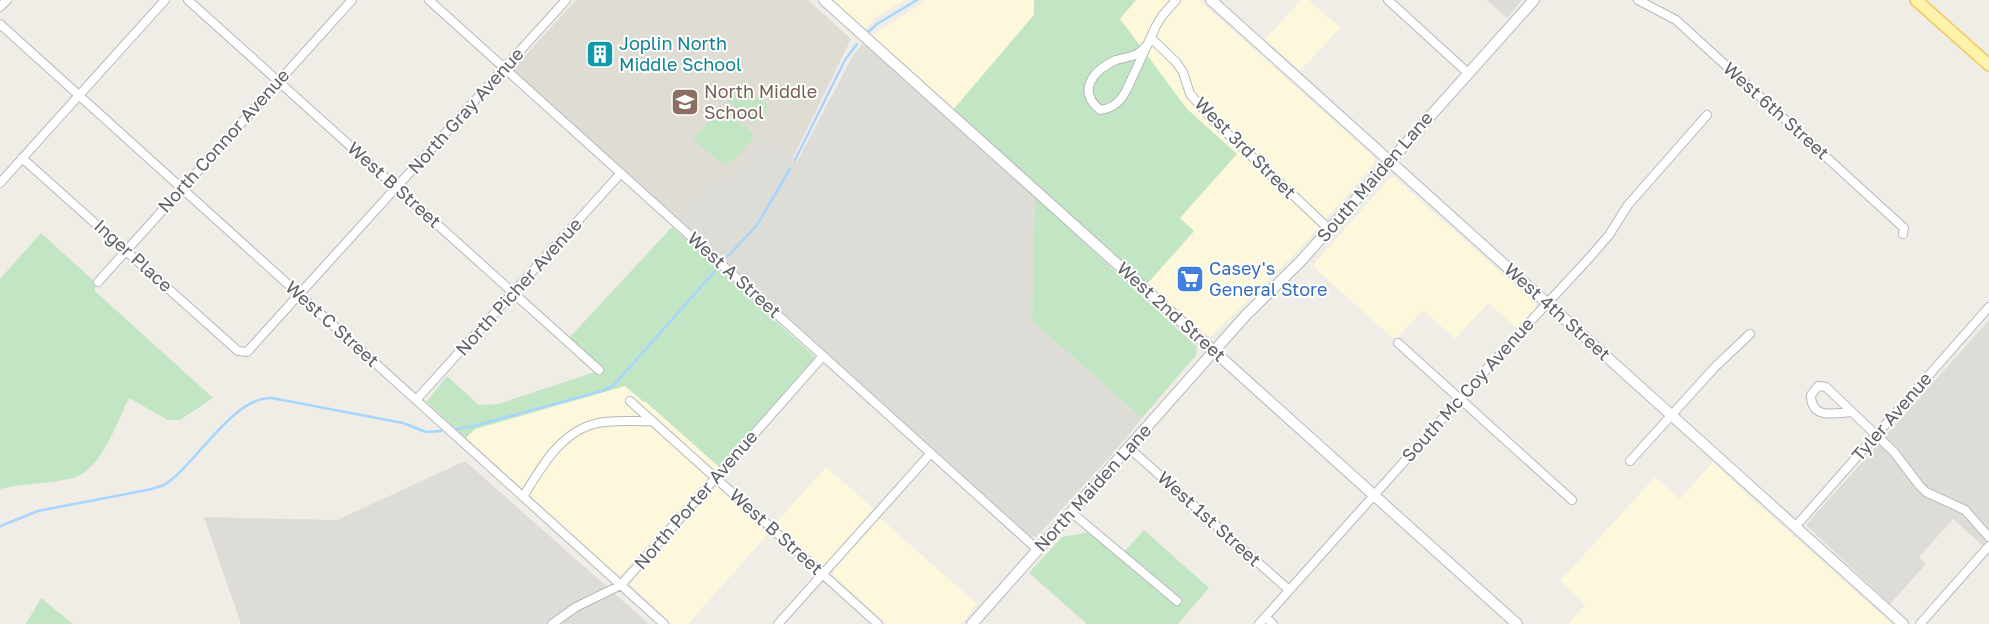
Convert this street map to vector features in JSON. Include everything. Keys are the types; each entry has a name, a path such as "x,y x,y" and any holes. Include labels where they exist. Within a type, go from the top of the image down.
{"main road":[{"path":"1916,0 1989,66"}],"street":[{"path":"0,7 7,0"},
{"path":"0,182 165,0"},
{"name":"West B Street","path":"188,0 599,370"},
{"name":"North Connor Avenue","path":"98,282 352,0"},
{"name":"West A Street","path":"429,0 1038,550"},
{"name":"North Gray Avenue","path":"244,353 250,350 566,0"},
{"name":"West 2nd Street","path":"824,0 1374,495 1512,622"},
{"path":"1149,41 1134,55 1115,61 1094,76 1089,83 1088,91 1095,105 1100,110 1115,106 1122,98 1162,16 1176,0"},
{"name":"West 4th Street","path":"1211,0 1903,624"},
{"path":"1388,0 1468,72"},
{"name":"South Maiden Lane","path":"1214,351 1246,315 1300,262 1534,0"},
{"name":"West 6th Street","path":"1638,0 1676,20 1904,228 1903,234"},
{"name":"West C Street","path":"0,24 664,624"},
{"name":"West 3rd Street","path":"1149,41 1176,62 1183,72 1190,94 1213,120 1329,229"},
{"name":"South Mc Coy Avenue","path":"1259,624 1609,235 1628,205 1707,115"},
{"name":"Inger Place","path":"22,158 240,352 244,353"},
{"name":"North Picher Avenue","path":"416,400 621,173"},
{"name":"Tyler Avenue","path":"1795,527 1989,307"},
{"path":"1630,461 1715,368 1750,334"},
{"path":"1398,343 1572,500"},
{"name":"North Maiden Lane","path":"972,624 1214,351"},
{"name":"North Porter Avenue","path":"552,624 576,606 621,584 823,356"},
{"path":"1852,412 1822,414 1812,406 1811,396 1818,386 1826,387 1894,452 1926,492 1965,510 1989,536"},
{"name":"West B Street","path":"630,401 878,624"},
{"path":"524,497 541,468 554,451 584,428 600,423 652,421"},
{"name":"West 1st Street","path":"1129,448 1289,590"},
{"path":"778,624 931,453"},
{"path":"1071,512 1177,601"},
{"path":"1920,624 1989,546"},
{"path":"1265,617 1273,624"}],"shaded area":[{"name":"North Middle School","path":"576,0 808,0 851,39 793,158 766,136 726,180 712,177 677,217 513,69"},
{"path":"832,0 906,0 876,17 865,30"},
{"path":"927,0 1034,0 1034,15 953,110 871,36"},
{"path":"1136,0 1199,0 1375,158 1374,164 1295,254 1211,336 1204,334 1147,284 1194,232 1180,218 1237,154 1187,109 1120,19"},
{"path":"1301,0 1309,0 1340,28 1300,71 1265,39"},
{"path":"1487,0 1522,0 1507,18"},
{"path":"863,43 1035,197 1032,321 1142,418 1117,449 1036,537 1030,536 677,217 712,177 726,180 766,136 797,162 853,55"},
{"path":"1394,177 1536,304 1535,309 1518,329 1488,303 1455,339 1423,310 1395,340 1312,266 1389,179"},
{"path":"1989,320 1989,539 1983,546 1953,519 1919,557 1926,564 1890,604 1806,525"},
{"path":"625,386 644,402 646,401 719,467 621,575 615,573 466,438 475,429"},
{"path":"465,461 649,624 241,624 204,517 337,520"},
{"path":"1713,462 1892,624 1568,624 1585,605 1560,581 1655,477 1680,499"},
{"path":"826,467 874,509 825,564 822,565 775,524"},
{"path":"716,487 720,488 769,533 688,624 672,624 630,584"},
{"path":"880,518 977,604 961,624 886,624 833,575 834,568"}],"green space":[{"path":"1034,0 1136,0 1120,19 1187,109 1237,154 1180,218 1194,231 1147,284 953,110 1034,15"},
{"path":"742,82 770,107 754,124 726,99"},
{"path":"721,109 726,109 755,136 743,150 724,165 693,139"},
{"path":"1035,197 1197,347 1196,355 1142,418 1032,321"},
{"path":"672,227 815,358 719,467 646,402 625,386 475,429 466,438 428,403 427,401 447,376 479,405 498,404 595,372 603,367 569,338"},
{"path":"41,233 95,282 95,291 213,398 180,420 168,420 129,398 100,456 83,473 64,480 0,489 0,279"},
{"path":"1144,530 1209,588 1178,624 1087,624 1029,573 1062,537 1090,532 1123,553"},
{"path":"41,598 73,624 26,624"}],"waterway":[{"path":"869,31 877,24 917,0"},
{"path":"795,160 845,60 857,44"},
{"path":"727,257 757,225 790,169"},
{"path":"457,429 602,391 613,386 715,271"},
{"path":"0,526 38,511 164,485 189,463 229,419 257,400 272,398 403,423 426,432 441,431"}],"place":[{"name":"Joplin North Middle School","path":"600,54"},
{"name":"North Middle School","path":"685,102"},
{"name":"Casey's General Store","path":"1190,279"}]}
